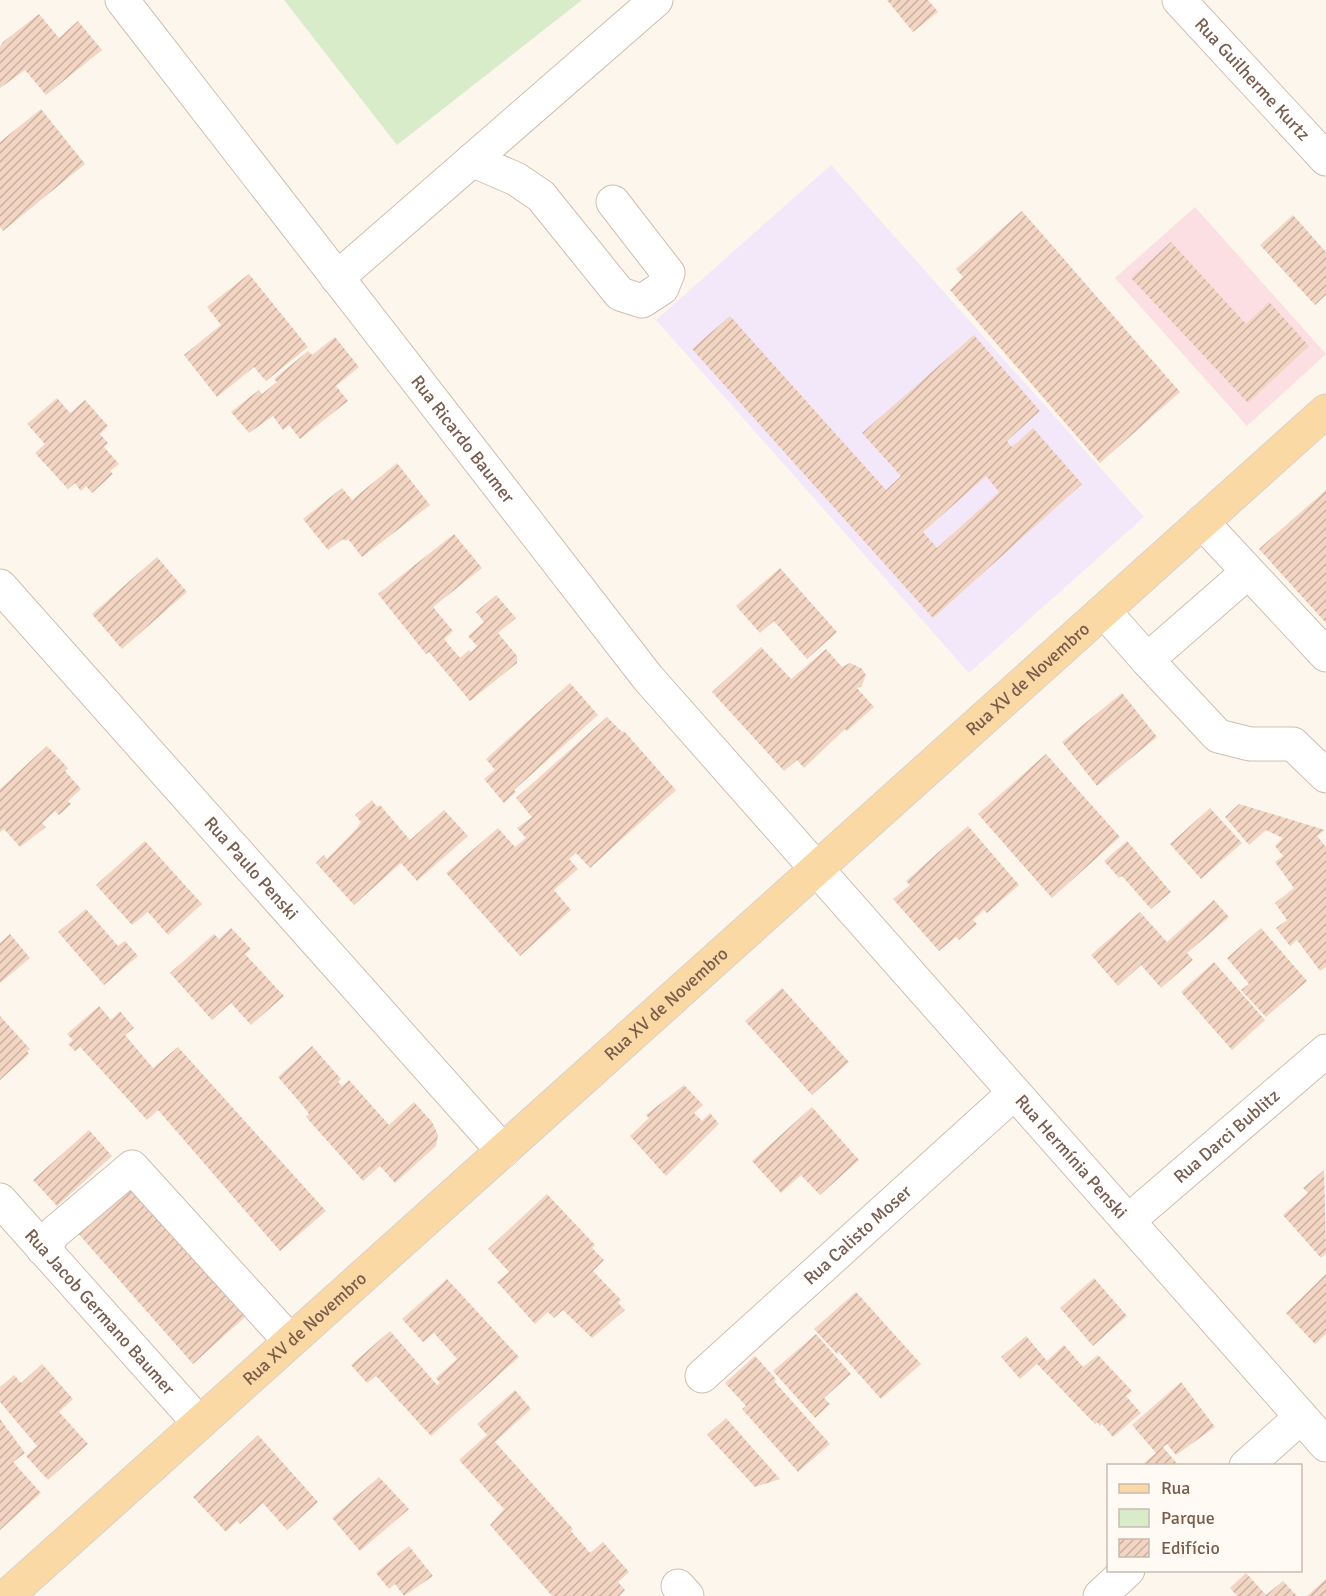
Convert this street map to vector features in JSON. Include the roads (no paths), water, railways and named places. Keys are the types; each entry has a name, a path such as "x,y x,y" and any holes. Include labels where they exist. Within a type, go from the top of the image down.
{"main road":[{"name":"Rua XV de Novembro","path":"7,1596 1326,411"}],"street":[{"name":"Rua Ricardo Baumer","path":"122,0 648,678 816,869"},
{"path":"338,278 656,0"},
{"name":"Rua Guilherme Kurtz","path":"1179,0 1326,159"},
{"path":"472,160 516,179 542,196 620,294 642,301 662,288 668,273 613,202"},
{"path":"1202,522 1326,655"},
{"path":"1147,660 1248,572"},
{"name":"Rua Paulo Penski","path":"0,586 503,1150"},
{"path":"1104,611 1218,736 1250,744 1293,744 1326,776"},
{"name":"Rua Hermínia Penski","path":"816,869 1326,1445"},
{"name":"Rua Darci Bublitz","path":"1128,1221 1326,1051"},
{"name":"Rua Calisto Moser","path":"702,1376 1014,1093"},
{"path":"43,1249 54,1233 132,1167 290,1341"},
{"name":"Rua Jacob Germano Baumer","path":"0,1200 199,1424"},
{"path":"1248,1464 1301,1417"},
{"path":"1100,1596 1126,1572"}]}
